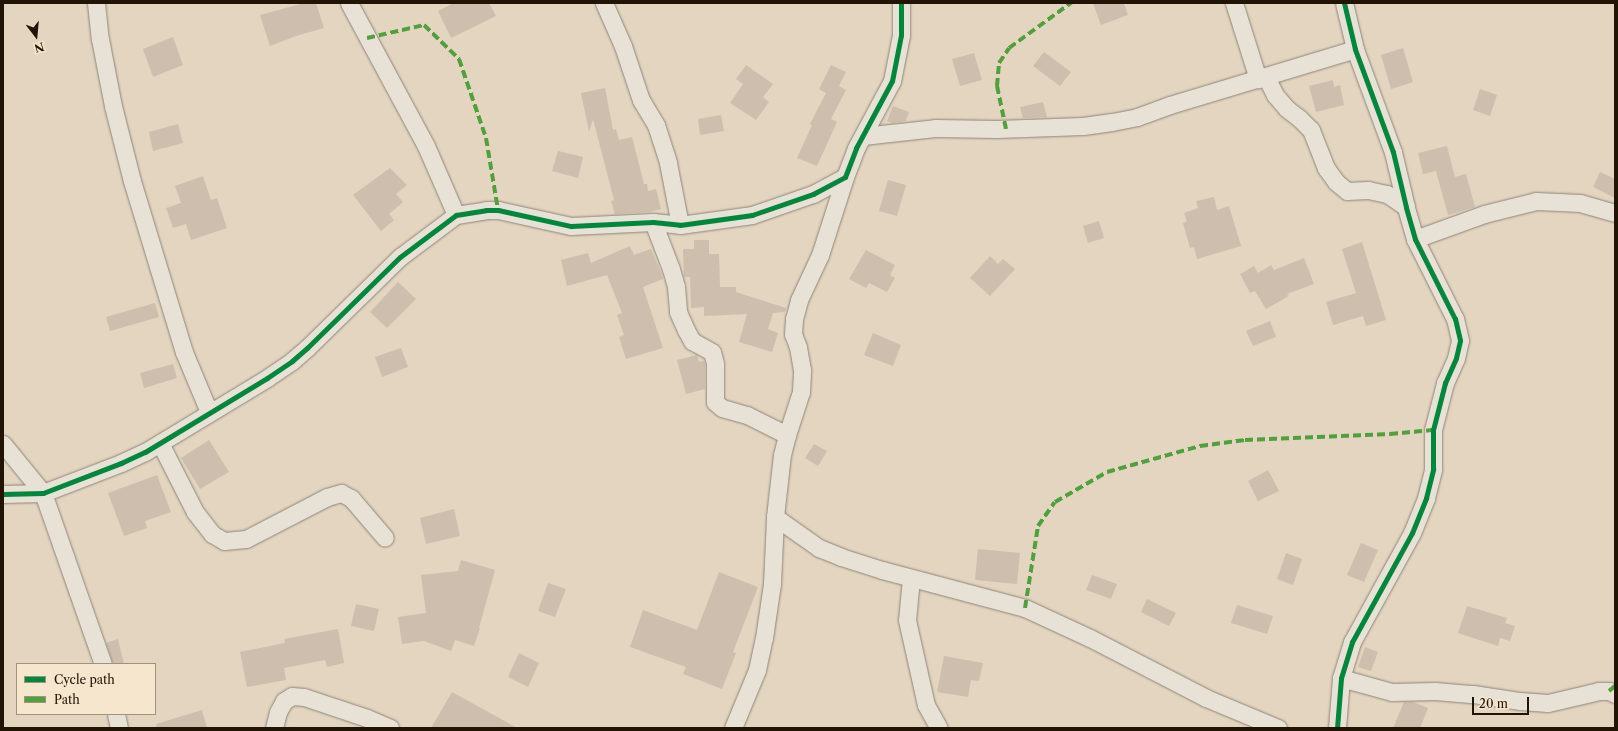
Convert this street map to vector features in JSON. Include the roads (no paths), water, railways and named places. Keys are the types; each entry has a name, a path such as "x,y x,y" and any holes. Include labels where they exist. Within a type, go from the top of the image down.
{"street":[{"path":"96,3 100,38 113,106 132,181 184,352 209,412"},
{"path":"349,3 426,146 456,215"},
{"path":"604,3 623,46 641,100 656,125 668,163 680,224"},
{"path":"733,728 757,670 764,638 772,584 775,517 786,435 801,392 802,370 798,347 793,334 794,319 799,300 820,255 856,148 892,81 901,35 901,3"},
{"path":"1234,3 1262,78 1287,108 1311,130 1326,168 1336,182 1347,190 1368,190 1387,194 1406,207"},
{"path":"1337,728 1341,678 1352,642 1412,533 1426,498 1433,469 1433,430 1445,383 1456,358 1460,340 1455,319 1416,239 1406,207 1393,152 1355,49 1344,3"},
{"path":"863,136 935,128 997,129 1082,126 1112,122 1137,117 1355,49"},
{"path":"3,494 42,493 121,463 160,443 267,378 292,361 400,257 456,215 486,210 498,210 571,226 653,222 680,224 752,214 813,194 845,178"},
{"path":"1416,239 1484,214 1536,201 1580,203 1615,213"},
{"path":"653,222 671,269 676,287 678,312 686,330 692,341 712,352 715,363 715,402 722,408 747,415 786,435"},
{"path":"160,443 195,512 212,534 224,541 246,539 327,497 341,493 351,498 384,538"},
{"path":"3,444 42,493 103,663"},
{"path":"775,517 819,548 841,557 911,578 1025,608 1111,649 1206,698 1278,728"},
{"path":"911,578 907,620 926,705 939,728"},
{"path":"1341,678 1392,692 1443,691 1474,694 1520,702 1548,703 1599,691 1615,694"},
{"path":"274,728 278,712 284,701 292,696 304,697 360,715 390,728"},
{"path":"116,715 119,728"}]}
